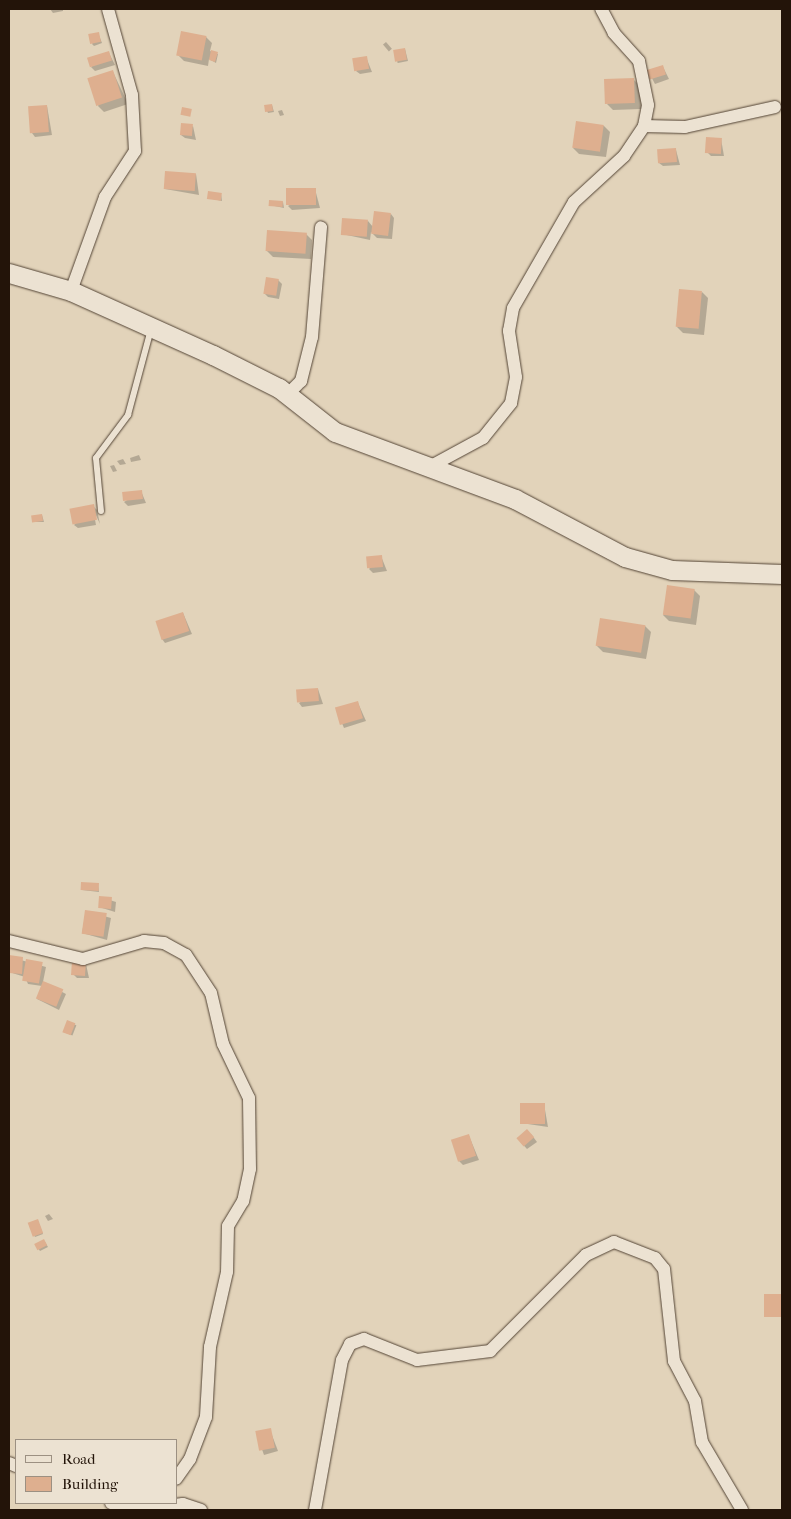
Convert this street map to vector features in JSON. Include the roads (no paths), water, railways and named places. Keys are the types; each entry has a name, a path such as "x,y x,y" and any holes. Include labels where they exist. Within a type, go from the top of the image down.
{"street":[{"path":"71,292 105,197 135,151 132,95 108,9"},
{"path":"432,465 483,438 511,403 516,377 509,332 513,308 574,202 624,156 644,126 648,104 639,61 614,33 601,9"},
{"path":"644,126 685,127 775,107"},
{"path":"287,395 301,381 312,337 321,227"},
{"path":"9,273 71,292 254,373 287,395 335,432 432,465 542,511 592,543 655,567 782,574"},
{"path":"9,941 83,959 144,941 164,943 186,955 211,993 226,1052 249,1098 250,1169 243,1201 228,1226 227,1272 210,1348 206,1417 190,1458 178,1476"},
{"path":"315,1510 342,1360 350,1344 364,1339 417,1360 490,1351 586,1255 614,1242 655,1258 664,1269 674,1361 695,1401 702,1442 742,1510"},
{"path":"115,1504 142,1509 182,1504 201,1510"}],"lane":[{"path":"101,511 96,458 128,414 152,328"}]}
